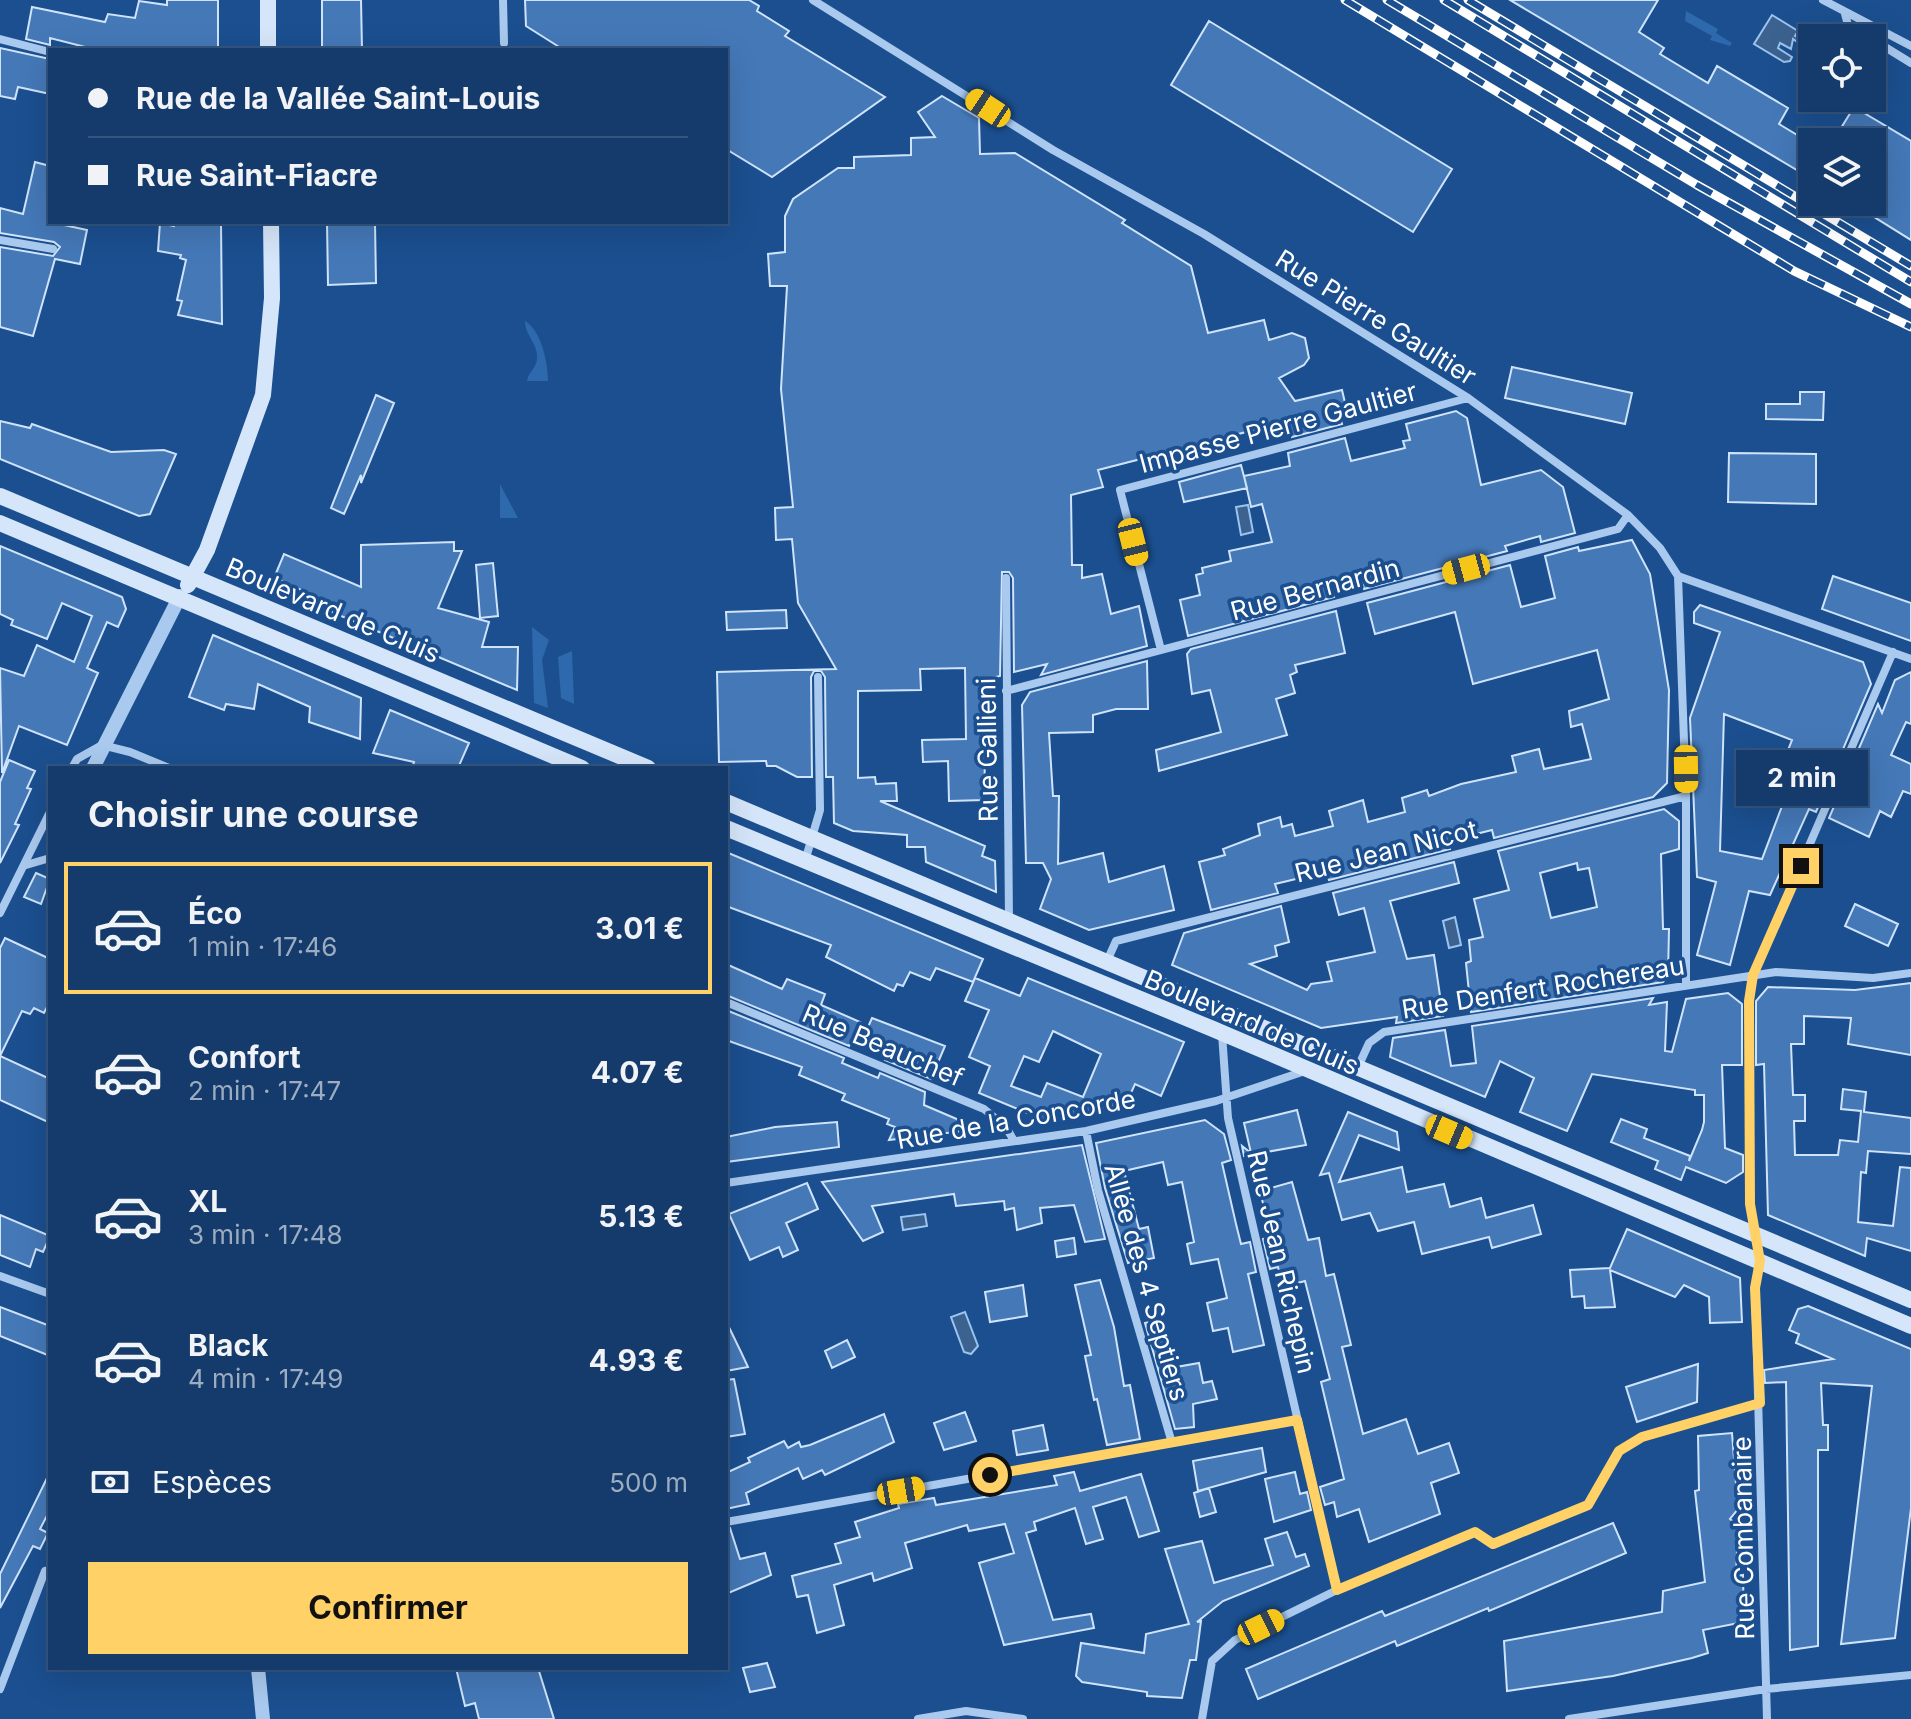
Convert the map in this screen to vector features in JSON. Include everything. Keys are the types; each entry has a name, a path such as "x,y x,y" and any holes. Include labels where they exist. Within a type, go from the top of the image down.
{"main road":[{"path":"268,0 268,48"},
{"path":"180,596 194,577 263,395 272,298 271,224"},
{"name":"Boulevard de Cluis","path":"0,496 643,766"},
{"name":"Boulevard de Cluis","path":"0,523 180,596 577,766"},
{"name":"Boulevard de Cluis","path":"728,803 1911,1300"},
{"name":"Boulevard de Cluis","path":"728,829 1911,1326"}],"street":[{"path":"503,0 504,43"},
{"name":"Rue Pierre Gaultier","path":"813,0 1053,150 1204,234 1468,398 1628,515 1660,548 1678,576"},
{"path":"1823,0 1845,14 1856,15 1909,44"},
{"path":"1845,14 1848,24"},
{"path":"0,39 48,51"},
{"path":"1886,48 1911,63"},
{"path":"0,240 53,249"},
{"name":"Impasse Pierre Gaultier","path":"1161,650 1120,490 1468,398"},
{"name":"Rue Bernardin","path":"1006,691 1618,529 1628,515"},
{"path":"1686,984 1686,796 1678,576 1911,659"},
{"name":"Rue Gallieni","path":"1006,578 1009,921"},
{"path":"94,766 180,596"},
{"path":"1760,1261 1750,1204 1749,1001 1753,975 1893,652"},
{"path":"805,861 820,810 818,677"},
{"path":"73,766 77,759 102,745 164,766"},
{"name":"Rue Jean Nicot","path":"1107,961 1116,941 1686,796"},
{"path":"0,913 48,816"},
{"path":"26,865 48,859"},
{"name":"Rue Denfert Rochereau","path":"1358,1067 1369,1043 1384,1032 1776,972 1873,978 1911,973"},
{"name":"Rue Beauchef","path":"728,1003 984,1109 1006,1127 1014,1141"},
{"name":"Rue Jean Richepin","path":"1222,1034 1225,1099 1337,1590"},
{"name":"Rue de la Concorde","path":"728,1183 1086,1131 1225,1099 1308,1071"},
{"name":"Allée des 4 Septiers","path":"1086,1131 1098,1190 1172,1443"},
{"name":"Rue Combanaire","path":"1760,1261 1755,1288 1767,1719"},
{"path":"0,1276 48,1293"},
{"path":"1202,1719 1212,1661 1235,1640 1337,1590 1475,1532 1493,1544 1588,1505 1619,1451 1630,1444 1717,1413 1760,1403"},
{"path":"728,1522 1297,1420"},
{"path":"0,1689 47,1570"},
{"path":"258,1670 263,1719"},
{"path":"1569,1719 1766,1689 1911,1675"},
{"path":"918,1719 966,1711 1023,1719"}],"shaded area":[{"path":"1686,11 1718,29 1716,33 1732,43 1730,46 1710,40 1712,36 1685,21"},
{"path":"1772,15 1798,31 1795,36 1798,43 1793,39 1791,49 1780,43 1778,48 1792,57 1790,61 1784,62 1754,44"},
{"path":"525,321 531,325 542,347 548,381 527,381 537,358"},
{"path":"500,484 518,518 500,518"},
{"path":"1248,505 1253,532 1241,535 1236,507"},
{"path":"532,627 549,640 542,660 548,708 534,703"},
{"path":"572,651 574,704 561,698 558,657"},
{"path":"1455,917 1461,945 1449,948 1443,921"},
{"path":"925,1214 927,1226 903,1230 901,1217"},
{"path":"965,1312 978,1346 971,1354 964,1352 951,1317"}],"building":[{"path":"167,0 218,0 218,48 89,48 50,38 50,45 26,39 32,7 105,22 108,14 135,18 139,1 167,5"},
{"path":"322,0 361,0 362,48 322,48"},
{"path":"525,0 749,0 759,6 757,11 789,31 785,36 885,97 772,177 728,150 728,48 561,48 526,26"},
{"path":"1510,0 1658,0 1639,32 1664,48 1660,54 1708,83 1717,66 1788,108 1779,124 1798,136 1798,171"},
{"path":"1209,21 1452,169 1413,232 1171,85"},
{"path":"0,48 48,59 48,94 18,87 15,99 0,96"},
{"path":"942,96 979,118 980,154 1015,153 1125,220 1122,223 1191,266 1208,333 1264,320 1269,340 1292,333 1305,338 1309,358 1304,365 1279,378 1295,401 1342,390 1346,407 1338,409 1342,424 1292,437 1289,421 1098,470 1103,487 1071,495 1072,565 1082,565 1082,578 1102,574 1111,614 1139,606 1147,646 1041,675 1047,664 1014,672 1013,578 1009,572 1002,572 1000,676 991,678 993,758 985,758 984,800 949,801 948,761 923,762 922,740 966,739 965,668 920,669 921,690 858,691 858,778 875,777 876,784 896,783 897,801 880,801 985,846 982,856 995,861 996,892 926,862 925,847 907,847 907,835 853,831 834,823 833,777 826,777 825,677 821,671 814,671 811,677 812,777 797,777 776,766 767,766 766,761 719,762 717,672 836,669 798,603 792,539 776,540 775,508 793,507 781,389 787,286 770,286 768,254 785,252 785,216 793,199 838,168 854,168 854,157 911,155 911,138 935,137 918,112"},
{"path":"1851,112 1862,112 1911,141 1911,240 1872,216 1886,216 1886,128 1841,128"},
{"path":"35,162 48,165 48,224 87,230 80,264 55,259 33,336 0,327 0,247 53,256 60,247 54,242 0,233 0,208 23,214"},
{"path":"160,224 221,224 222,324 178,315 182,301 177,300 186,260 180,258 181,255 158,251"},
{"path":"327,224 375,224 376,283 328,285"},
{"path":"1512,367 1632,393 1625,424 1505,398"},
{"path":"1800,392 1824,392 1823,420 1766,419 1766,404 1800,404"},
{"path":"376,395 394,403 361,483 361,475 344,514 331,508"},
{"path":"1456,411 1467,418 1481,485 1541,470 1563,487 1575,533 1541,542 1540,536 1505,546 1507,551 1364,589 1362,582 1332,590 1334,597 1188,636 1180,600 1200,595 1196,575 1203,573 1202,568 1231,561 1229,551 1272,542 1262,504 1251,507 1244,476 1290,466 1288,453 1345,438 1351,461 1405,448 1403,441 1410,440 1406,424"},
{"path":"0,421 30,428 32,424 111,452 164,450 176,454 150,514 139,516 0,459"},
{"path":"1729,453 1816,454 1816,504 1728,502"},
{"path":"1241,465 1247,488 1184,502 1179,482"},
{"path":"1632,540 1650,574 1669,690 1667,783 1653,797 1494,838 1492,830 1448,841 1450,849 1329,880 1326,871 1275,884 1278,893 1211,910 1199,862 1225,855 1223,849 1260,835 1258,824 1280,817 1282,827 1292,824 1295,836 1333,826 1329,811 1363,800 1368,822 1405,812 1402,798 1427,790 1429,796 1461,784 1516,772 1512,756 1539,749 1544,769 1591,759 1582,724 1571,727 1569,711 1609,699 1597,650 1473,684 1455,612 1375,634 1367,603 1510,565 1521,607 1555,598 1545,556 1578,547 1579,551"},
{"path":"454,542 454,551 462,551 438,608 489,622 482,647 518,647 517,690 303,600 306,592 274,578 284,554 361,587 361,545"},
{"path":"0,546 122,597 126,609 118,627 107,622 87,668 98,673 67,745 19,726 2,773 0,668 24,676 37,645 74,662 92,616 62,603 47,639 11,625 13,620 0,614"},
{"path":"493,563 498,616 480,618 476,565"},
{"path":"1833,576 1911,603 1911,641 1822,609"},
{"path":"1700,605 1863,662 1871,684 1816,812 1809,809 1770,895 1749,891 1730,965 1697,955 1716,882 1697,877 1690,718 1720,632 1694,623 1694,612","holes":["1724,714 1792,740 1776,780 1790,785 1762,859 1720,851"]},
{"path":"786,610 787,628 727,630 726,612"},
{"path":"1336,611 1345,653 1295,665 1297,672 1290,675 1295,693 1276,699 1287,735 1159,771 1156,750 1221,732 1210,690 1192,694 1187,654 1191,649"},
{"path":"213,635 361,698 360,739 309,722 310,707 258,684 254,709 226,704 224,710 189,697"},
{"path":"1147,661 1148,709 1116,709 1093,715 1093,732 1049,733 1053,796 1059,796 1058,864 1103,853 1109,882 1164,866 1174,910 1089,930 1040,909 1051,879 1043,863 1026,863 1022,705 1030,692"},
{"path":"1911,672 1911,724 1906,722 1891,755 1911,764 1911,794 1903,791 1891,817 1880,811 1869,837 1829,818 1878,704 1882,713 1895,680"},
{"path":"390,710 469,743 459,766 413,766 414,762 373,753"},
{"path":"9,760 35,771 27,788 31,789 15,824 19,825 0,863 0,782"},
{"path":"1664,809 1679,821 1679,849 1661,854 1663,929 1669,929 1668,975 1663,982 1471,1012 1466,963 1471,961 1469,940 1483,937 1474,899 1509,890 1498,851","holes":["1577,863 1578,870 1589,868 1597,907 1551,918 1540,873"]},
{"path":"728,853 983,959 973,982 936,968 930,980 910,972 903,986 897,984 894,991 826,957 831,945 728,907"},
{"path":"1454,862 1459,883 1390,901 1407,959 1434,955 1443,1016 1396,1023 1397,1017 1321,1028 1172,965 1184,933 1281,906 1289,942 1275,946 1277,956 1250,964 1307,990 1311,984 1332,981 1327,962 1375,952 1364,908 1339,915 1333,893"},
{"path":"36,873 48,878 41,904 24,897"},
{"path":"1855,904 1898,924 1888,946 1845,926"},
{"path":"5,938 48,958 48,1005 44,1013 34,1008 30,1014 22,1011 0,1056 0,948"},
{"path":"728,965 782,989 787,979 825,994 821,1005 860,1022 849,1046 728,996"},
{"path":"975,978 1020,996 1028,978 1184,1042 1161,1096 1135,1084 1126,1104 1044,1120 979,1093 990,1066 969,1057 989,1010 965,1001","holes":["1053,1031 1101,1054 1083,1097 1047,1083 1041,1097 1011,1086 1024,1056 1039,1062"]},
{"path":"1911,983 1911,1055 1848,1044 1851,1018 1804,1016 1804,1044 1791,1044 1793,1095 1805,1095 1805,1121 1794,1121 1795,1155 1838,1155 1840,1140 1858,1142 1861,1111 1841,1109 1843,1089 1866,1092 1864,1112 1911,1118 1911,1154 1868,1151 1866,1173 1861,1172 1858,1222 1893,1226 1900,1167 1911,1168 1911,1251 1867,1238 1865,1256 1768,1215 1764,1064 1756,1065 1756,1001 1768,987 1855,990"},
{"path":"1728,993 1742,1004 1742,1065 1722,1065 1725,1148 1743,1155 1743,1172 1726,1183 1686,1167 1681,1180 1655,1169 1658,1161 1611,1142 1621,1119 1647,1129 1644,1138 1690,1156 1689,1161 1704,1122 1704,1095 1695,1095 1695,1090 1592,1074 1567,1131 1520,1112 1534,1078 1500,1061 1485,1097 1390,1057 1393,1038 1445,1030 1451,1066 1476,1063 1472,1026 1653,998 1649,1005 1667,1002 1665,1051 1672,1052 1686,999"},
{"path":"728,1011 844,1058 842,1063 878,1078 880,1073 925,1092 924,1105 980,1129 889,1140 895,1127 887,1124 889,1119 842,1100 845,1094 799,1075 802,1067 728,1041"},
{"path":"872,1018 945,1046 931,1079 885,1060 891,1046 864,1036"},
{"path":"0,1056 48,1078 48,1122 0,1100"},
{"path":"1297,1110 1306,1145 1244,1156 1242,1146 1251,1153 1244,1123"},
{"path":"1348,1112 1397,1132 1399,1150 1359,1135 1339,1182 1402,1167 1407,1192 1444,1184 1450,1207 1481,1198 1486,1218 1533,1205 1541,1234 1492,1248 1489,1237 1422,1254 1414,1222 1378,1231 1370,1213 1342,1220 1329,1173 1320,1175"},
{"path":"1205,1120 1224,1134 1231,1160 1222,1163 1236,1224 1241,1244 1250,1242 1256,1272 1248,1274 1264,1345 1233,1352 1228,1328 1213,1331 1207,1303 1227,1298 1218,1259 1191,1264 1187,1244 1194,1242 1182,1182 1168,1185 1163,1162 1124,1171 1139,1229 1148,1227 1154,1258 1128,1263 1105,1188 1096,1143"},
{"path":"837,1122 839,1147 728,1162 728,1137 775,1127"},
{"path":"1082,1145 1105,1239 1085,1242 1074,1205 1040,1208 1042,1223 1017,1230 1014,1208 1005,1210 1004,1201 956,1206 954,1194 872,1206 883,1232 863,1241 822,1182"},
{"path":"1292,1182 1308,1240 1319,1238 1326,1276 1334,1274 1351,1345 1342,1347 1363,1434 1406,1419 1418,1454 1449,1443 1459,1473 1431,1483 1440,1514 1369,1542 1359,1509 1337,1517 1334,1502 1325,1505 1320,1487 1344,1479 1321,1382 1330,1379 1305,1281 1283,1287 1278,1267 1270,1269 1263,1239 1271,1237 1260,1191"},
{"path":"807,1183 818,1209 786,1223 798,1250 783,1257 779,1247 750,1260 729,1214"},
{"path":"0,1215 48,1235 43,1252 36,1249 30,1267 0,1255"},
{"path":"1627,1229 1740,1278 1742,1322 1710,1323 1709,1297 1684,1285 1675,1297 1610,1270 1615,1307 1585,1308 1584,1296 1572,1297 1570,1270 1610,1268"},
{"path":"1074,1238 1076,1254 1057,1257 1055,1241"},
{"path":"1100,1280 1114,1327 1124,1386 1130,1385 1140,1439 1107,1445 1085,1356 1091,1355 1075,1285"},
{"path":"1023,1285 1027,1316 990,1322 985,1292"},
{"path":"1808,1306 1911,1349 1911,1508 1895,1638 1841,1644 1872,1386 1821,1383 1823,1425 1828,1425 1828,1450 1818,1450 1818,1646 1790,1650 1786,1382 1765,1383 1764,1370 1833,1359 1796,1343 1799,1334 1789,1330 1798,1309"},
{"path":"0,1307 48,1325 48,1355 0,1336"},
{"path":"1162,1319 1176,1367 1199,1363 1203,1383 1212,1381 1217,1399 1193,1404 1194,1427 1175,1429 1145,1323"},
{"path":"728,1325 741,1352 748,1367 728,1371"},
{"path":"847,1340 855,1357 832,1368 825,1351"},
{"path":"1698,1364 1697,1402 1637,1422 1626,1387"},
{"path":"734,1379 745,1434 728,1437 728,1380"},
{"path":"965,1412 976,1441 944,1450 934,1423"},
{"path":"884,1414 894,1442 825,1475 822,1470 803,1479 798,1468 746,1493 749,1504 728,1509 728,1472 750,1462 748,1458 784,1441 788,1448 799,1442 801,1447"},
{"path":"1043,1425 1048,1450 1017,1455 1013,1431"},
{"path":"1732,1433 1738,1509 1730,1519 1738,1526 1736,1576 1743,1575 1744,1622 1703,1630 1708,1653 1692,1658 1613,1676 1507,1691 1504,1641 1662,1612 1663,1591 1705,1582 1695,1491 1699,1490 1698,1436"},
{"path":"1262,1448 1266,1472 1198,1491 1193,1461"},
{"path":"1074,1472 1080,1491 1141,1474 1159,1531 1139,1537 1126,1497 1093,1507 1103,1539 1086,1544 1075,1508 1034,1522 1036,1530 1026,1533 1053,1620 1091,1614 1094,1628 1004,1645 979,1563 1014,1553 1005,1524 969,1531 967,1525 905,1543 912,1568 874,1581 872,1573 834,1585 844,1625 817,1633 808,1595 797,1597 792,1576 841,1563 835,1544 860,1537 855,1522 899,1508 898,1504 934,1498 936,1505 1057,1485 1054,1476"},
{"path":"1295,1472 1300,1494 1307,1492 1311,1510 1274,1522 1265,1479"},
{"path":"48,1476 48,1514 40,1529 48,1533 40,1549 33,1546 0,1608 0,1574"},
{"path":"1209,1488 1216,1512 1200,1517 1194,1493"},
{"path":"1613,1523 1626,1553 1489,1611 1488,1608 1397,1646 1395,1641 1258,1699 1246,1669 1382,1611 1385,1616"},
{"path":"728,1528 740,1559 765,1553 771,1575 728,1593"},
{"path":"1287,1532 1296,1557 1305,1554 1309,1566 1223,1601 1197,1622 1201,1621 1196,1660 1190,1660 1182,1698 1147,1696 1147,1692 1082,1682 1076,1676 1081,1643 1144,1653 1146,1634 1189,1624 1165,1549 1202,1541 1214,1583 1273,1565 1265,1539"},
{"path":"767,1663 775,1687 750,1692 743,1668"},
{"path":"456,1670 539,1670 554,1719 479,1719 475,1703 465,1706"}],"railway":[{"path":"1345,0 1794,271 1911,327"},
{"path":"1387,0 1697,185 1911,304"},
{"path":"1444,0 1911,282"},
{"path":"1468,0 1911,266"}],"route":[{"path":"990,1475 1297,1420 1337,1590 1475,1532 1493,1544 1588,1505 1619,1451 1642,1437 1733,1408 1760,1403 1755,1288 1760,1261 1750,1204 1749,1001 1753,975 1801,866"}]}
